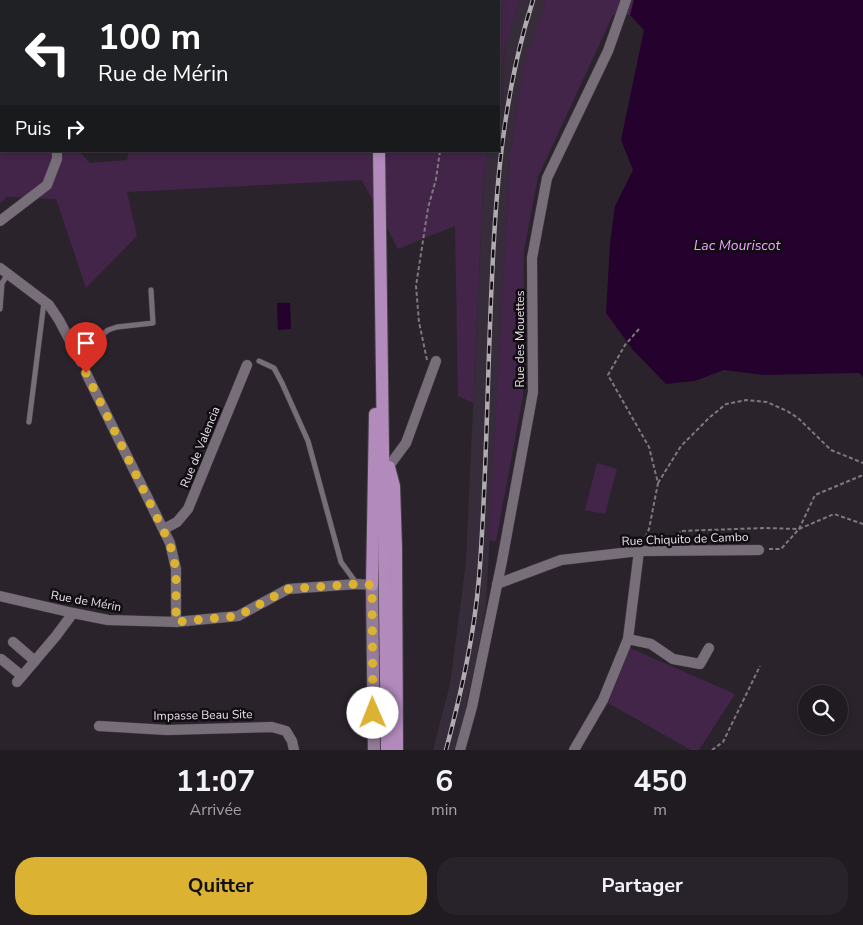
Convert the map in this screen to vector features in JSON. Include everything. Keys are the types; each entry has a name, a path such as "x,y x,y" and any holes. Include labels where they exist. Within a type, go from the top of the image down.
{"main road":[{"path":"379,152 387,750"},
{"path":"374,750 372,585 374,424 380,327"},
{"path":"383,432 394,486 398,750"}],"street":[{"name":"Rue des Mouettes","path":"460,750 472,707 533,392 532,258 547,178 608,51 626,0"},
{"path":"0,221 47,185 57,159 57,152"},
{"path":"4,271 49,306 59,320 79,359"},
{"path":"389,466 406,443 432,362"},
{"name":"Rue de Valencia","path":"164,529 177,522 188,509 246,366"},
{"path":"86,373 164,529 172,549 176,569 176,622"},
{"name":"Rue Chiquito de Cambo","path":"497,584 560,560 639,551 759,550"},
{"path":"574,750 603,700 628,639 639,551"},
{"name":"Rue de Mérin","path":"0,596 74,614 108,620 176,622 238,616 288,589 357,584 372,585"},
{"path":"2,659 19,679 74,614"},
{"path":"628,639 651,644 673,659 700,664 709,648"},
{"path":"13,642 35,661"},
{"name":"Impasse Beau Site","path":"99,726 167,730 272,727 286,731 292,741 294,750"}],"lane":[{"path":"0,309 4,271"},
{"path":"79,359 108,330 117,327 154,323 151,290"},
{"path":"29,422 44,301"},
{"path":"259,361 274,368 308,441 342,562 357,584"}],"path":[{"path":"432,362 418,322 416,286 428,208 436,179 440,152"},
{"path":"639,329 624,345 608,375 649,447 658,483"},
{"path":"639,551 649,529 658,483 682,446 710,417 726,404 746,400 767,402 788,411 798,418 831,450 863,463"},
{"path":"759,550 781,549 799,529 815,494 863,475"},
{"path":"678,552 680,531 764,528 799,529 834,514 863,524"},
{"path":"712,750 723,742 760,666"}],"shaded area":[{"path":"500,0 520,0 506,45 500,76"},
{"path":"520,0 546,0 517,111 510,154 486,607 463,720 454,750 433,750 450,684 466,562 483,188 487,152 500,152 500,76 506,45"},
{"path":"546,0 634,0 630,15 613,15 538,177 524,250 523,396 496,541 489,541 510,154 524,67"},
{"path":"0,152 80,152 90,163 127,160 129,152 487,152 483,188 473,403 458,396 455,226 398,249 362,180 127,192 137,236 86,288 56,199 7,197 0,203"},
{"path":"597,463 617,469 605,514 585,510"},
{"path":"630,648 735,694 699,750 691,750 608,703"}],"water":[{"name":"Lac Mouriscot","path":"634,0 863,0 863,377 859,373 763,375 724,370 695,381 666,384 633,350 606,313 610,244 615,206 633,170 621,140 644,30 630,15"},
{"path":"277,303 290,303 291,329 278,330"}],"railway":[{"path":"446,750 466,665 474,622 479,578 484,503 494,242 503,137 515,68 533,0"}],"route":[{"path":"86,373 164,529 174,555 176,569 176,622 238,616 288,589 357,584 372,585 373,713"}]}
